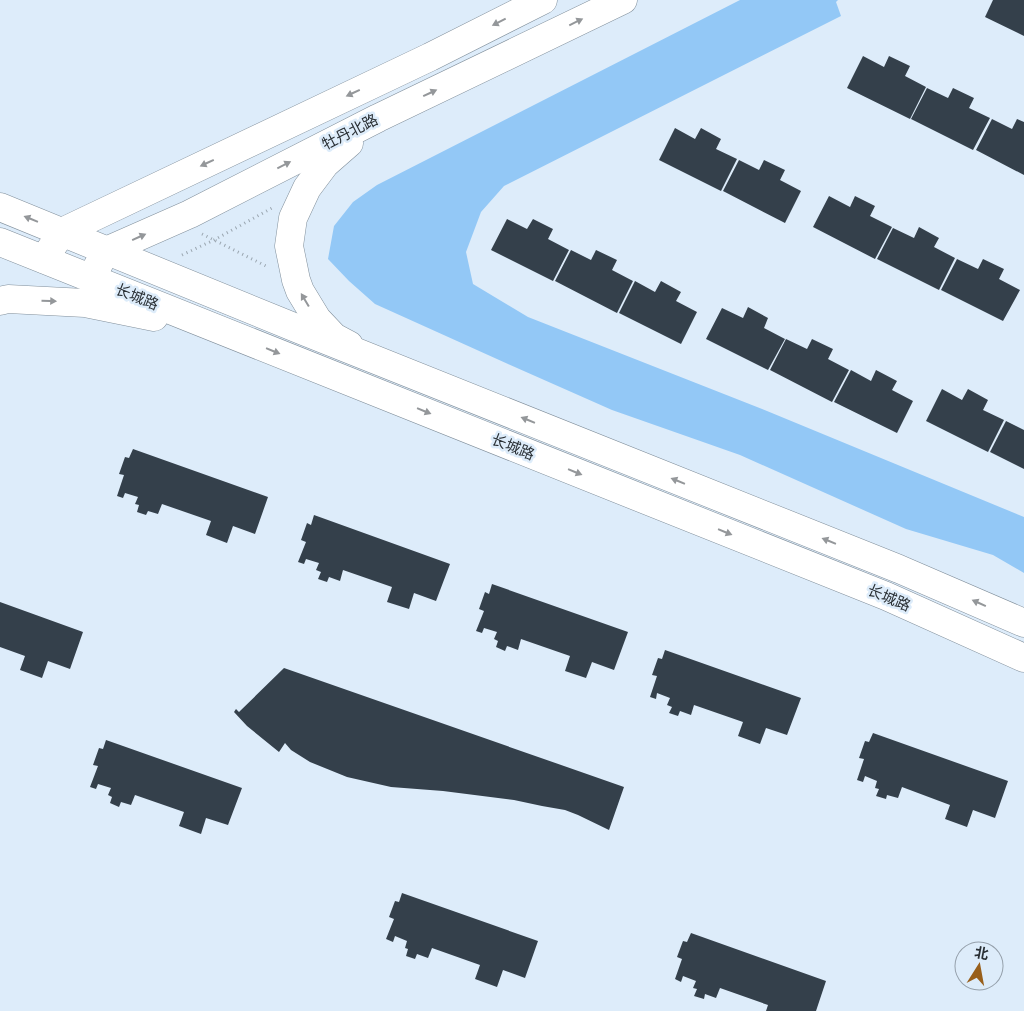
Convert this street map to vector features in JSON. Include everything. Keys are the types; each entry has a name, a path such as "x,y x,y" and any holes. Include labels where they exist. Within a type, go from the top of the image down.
{"main road":[{"path":"44,260 62,232 430,57 543,0"},
{"name":"牡丹北路","path":"106,251 190,214 378,118 622,0"},
{"path":"378,118 325,164 307,188 293,218 289,246 300,292 316,318 334,337 398,369"},
{"name":"长城路","path":"0,207 398,369 900,568 1024,623"},
{"name":"长城路","path":"0,242 886,596 1024,658"},
{"path":"91,278 106,251"},
{"path":"0,301 8,299 85,302 248,341"}],"path":[{"path":"152,270 214,240 273,207"},
{"path":"190,214 201,234 296,280"}],"shaded area":[{"path":"740,0 838,0 836,2 841,16 504,186 481,212 466,252 473,284 528,317 767,411 1024,517 1024,573 993,555 906,529 740,455 612,410 375,304 328,259 334,226 353,202 377,185"}],"building":[{"path":"993,0 1024,0 1024,36 985,17"},
{"path":"863,56 884,67 889,56 910,66 905,76 926,87 910,119 847,88"},
{"path":"927,88 948,98 953,88 974,98 969,108 990,118 973,150 911,119"},
{"path":"992,119 1012,129 1017,119 1024,122 1024,175 976,150"},
{"path":"675,128 695,139 701,128 721,139 716,149 737,159 721,191 659,160"},
{"path":"739,160 759,170 764,160 785,170 780,180 801,191 785,223 723,191"},
{"path":"829,196 850,207 855,196 875,206 870,216 892,227 875,259 813,227"},
{"path":"507,219 527,229 533,219 553,229 548,239 569,250 553,281 491,250"},
{"path":"919,227 939,238 934,247 955,258 939,290 877,259 893,228 914,238"},
{"path":"571,250 591,260 596,250 617,260 612,270 633,281 617,313 555,281"},
{"path":"957,259 978,269 983,259 1004,269 999,279 1020,290 1003,321 941,290"},
{"path":"635,281 655,292 661,281 681,292 676,301 697,312 681,344 619,313"},
{"path":"748,307 768,318 764,328 785,339 768,370 706,339 722,308 743,318"},
{"path":"786,339 807,349 812,339 833,349 828,359 849,370 832,402 770,370"},
{"path":"851,370 871,381 876,370 897,381 892,390 913,401 897,433 834,402"},
{"path":"942,389 962,400 968,389 988,400 983,410 1004,420 988,452 926,421"},
{"path":"1006,421 1024,430 1024,469 990,452"},
{"path":"133,449 268,497 255,534 233,526 227,543 206,535 211,521 162,504 158,514 148,511 146,515 137,512 139,505 135,504 138,497 125,493 123,498 117,496 124,475 119,474 125,457 129,458"},
{"path":"314,515 450,564 436,601 414,593 409,609 387,602 392,587 343,570 340,581 329,577 327,582 318,579 321,572 316,570 319,563 306,559 304,564 298,562 306,542 301,540 307,523 311,525"},
{"path":"492,584 628,632 614,670 592,662 586,678 565,671 570,656 521,639 518,650 507,646 505,651 496,647 498,641 494,639 497,632 484,628 482,633 476,631 484,611 479,609 485,592 489,594"},
{"path":"0,602 83,632 70,669 48,661 42,678 20,670 25,656 0,647"},
{"path":"665,650 801,698 787,735 766,728 760,744 738,736 743,722 694,705 691,715 680,711 678,716 669,713 672,707 667,705 670,698 657,693 656,699 650,697 657,676 652,675 658,658 662,659"},
{"path":"284,668 624,787 609,830 565,810 514,800 391,787 347,777 310,762 291,750 285,743 279,752 247,726 234,712 236,709 239,712"},
{"path":"873,733 1008,781 995,818 973,810 967,827 945,819 950,805 902,787 898,798 887,795 886,799 876,796 879,789 875,788 877,781 865,776 863,782 857,780 864,759 859,758 865,741 869,742"},
{"path":"106,740 242,788 228,825 206,818 201,834 179,826 184,812 135,795 131,805 121,802 119,807 110,803 112,797 108,795 111,788 98,784 96,789 90,787 98,766 93,765 99,748 103,749"},
{"path":"402,893 538,941 525,978 503,970 497,987 475,979 480,965 432,948 428,958 417,954 415,959 406,956 408,949 405,948 407,941 395,936 393,942 386,939 394,919 389,917 395,901 399,902"},
{"path":"691,933 826,981 816,1011 766,1011 768,1005 720,988 716,998 705,994 704,999 694,996 697,989 693,988 696,981 683,976 681,982 675,979 682,959 677,957 683,941 687,942"}]}
